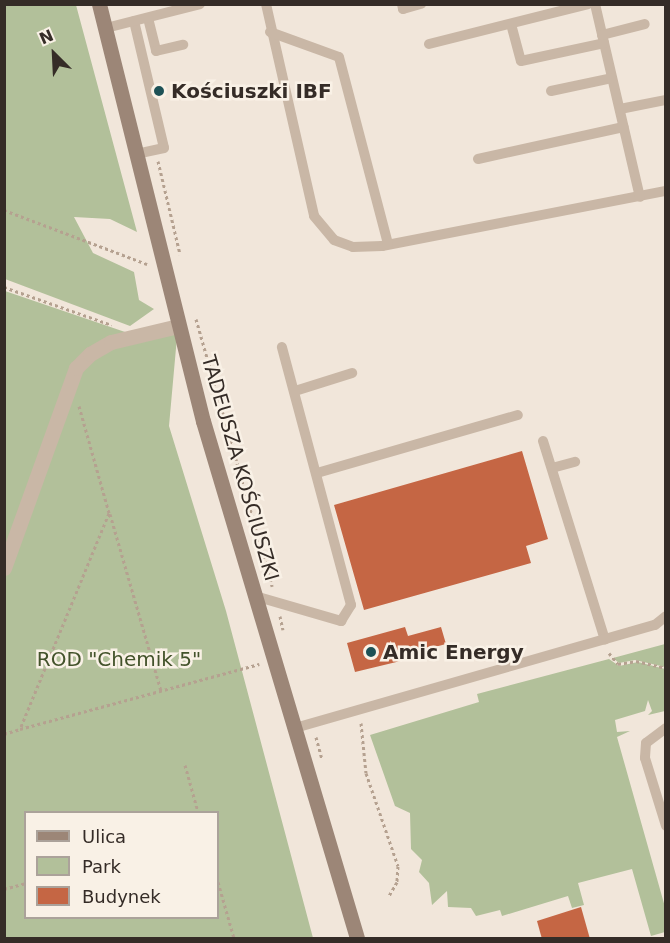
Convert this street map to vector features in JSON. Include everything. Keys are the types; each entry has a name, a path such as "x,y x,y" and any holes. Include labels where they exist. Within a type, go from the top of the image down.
{"main road":[{"name":"TADEUSZA KOŚCIUSZKI","path":"99,4 178,326 357,939"}],"street":[{"path":"4,568 76,368 90,354 111,342 178,326"}],"lane":[{"path":"106,27 200,4"},
{"path":"266,4 270,32 314,216 334,240 353,247 388,244 666,191"},
{"path":"402,4 403,9 422,4"},
{"path":"429,44 588,4"},
{"path":"595,4 640,197"},
{"path":"148,18 156,51 183,45"},
{"path":"134,21 164,148 136,154"},
{"path":"511,24 521,61 603,39 645,24"},
{"path":"270,32 339,57 388,244"},
{"path":"551,91 612,78"},
{"path":"620,109 666,100"},
{"path":"478,159 624,128"},
{"path":"255,596 276,600 341,621 351,605 282,347"},
{"path":"295,391 352,373"},
{"path":"317,473 518,415"},
{"path":"543,441 605,640"},
{"path":"552,468 575,462"},
{"path":"295,728 655,625 666,616"},
{"path":"666,728 646,743 645,758 666,826"}],"path":[{"path":"156,150 182,266"},
{"path":"4,210 165,272"},
{"path":"4,287 123,329"},
{"path":"194,311 284,633"},
{"path":"78,401 161,691"},
{"path":"20,729 109,513"},
{"path":"605,640 615,663 636,661 666,668"},
{"path":"4,734 275,660"},
{"path":"361,708 366,773 398,866 398,882 390,896"},
{"path":"312,723 325,769"},
{"path":"185,765 197,811"},
{"path":"4,889 24,884"},
{"path":"219,886 234,939"}],"green space":[{"path":"4,5 76,5 137,232 110,219 74,217 93,253 134,272 139,300 154,309 130,326 5,279"},
{"path":"5,291 128,333 91,347 5,559"},
{"name":"ROD \"Chemik 5\"","path":"178,326 169,426 226,611 313,938 5,938 5,572 80,374 98,353"},
{"path":"665,644 665,667 635,660 619,663 613,658"},
{"path":"609,659 619,666 638,662 665,669 665,711 648,715 652,711 648,700 645,711 615,720 617,732 630,731 617,737 665,907 665,932 651,936 632,869 578,883 584,905 572,908 568,896 502,916 500,910 476,916 471,908 448,907 447,891 432,905 429,883 419,872 422,860 411,849 410,813 395,806 370,735 479,702 477,694"}],"building":[{"path":"522,451 548,539 526,546 531,563 364,610 334,505"},
{"path":"405,627 408,636 441,627 446,644 412,653 413,658 355,672 347,643"},
{"path":"581,907 590,939 542,939 537,921"}],"place":[{"name":"Kościuszki IBF","path":"159,91"},
{"name":"Amic Energy","path":"371,652"}]}
